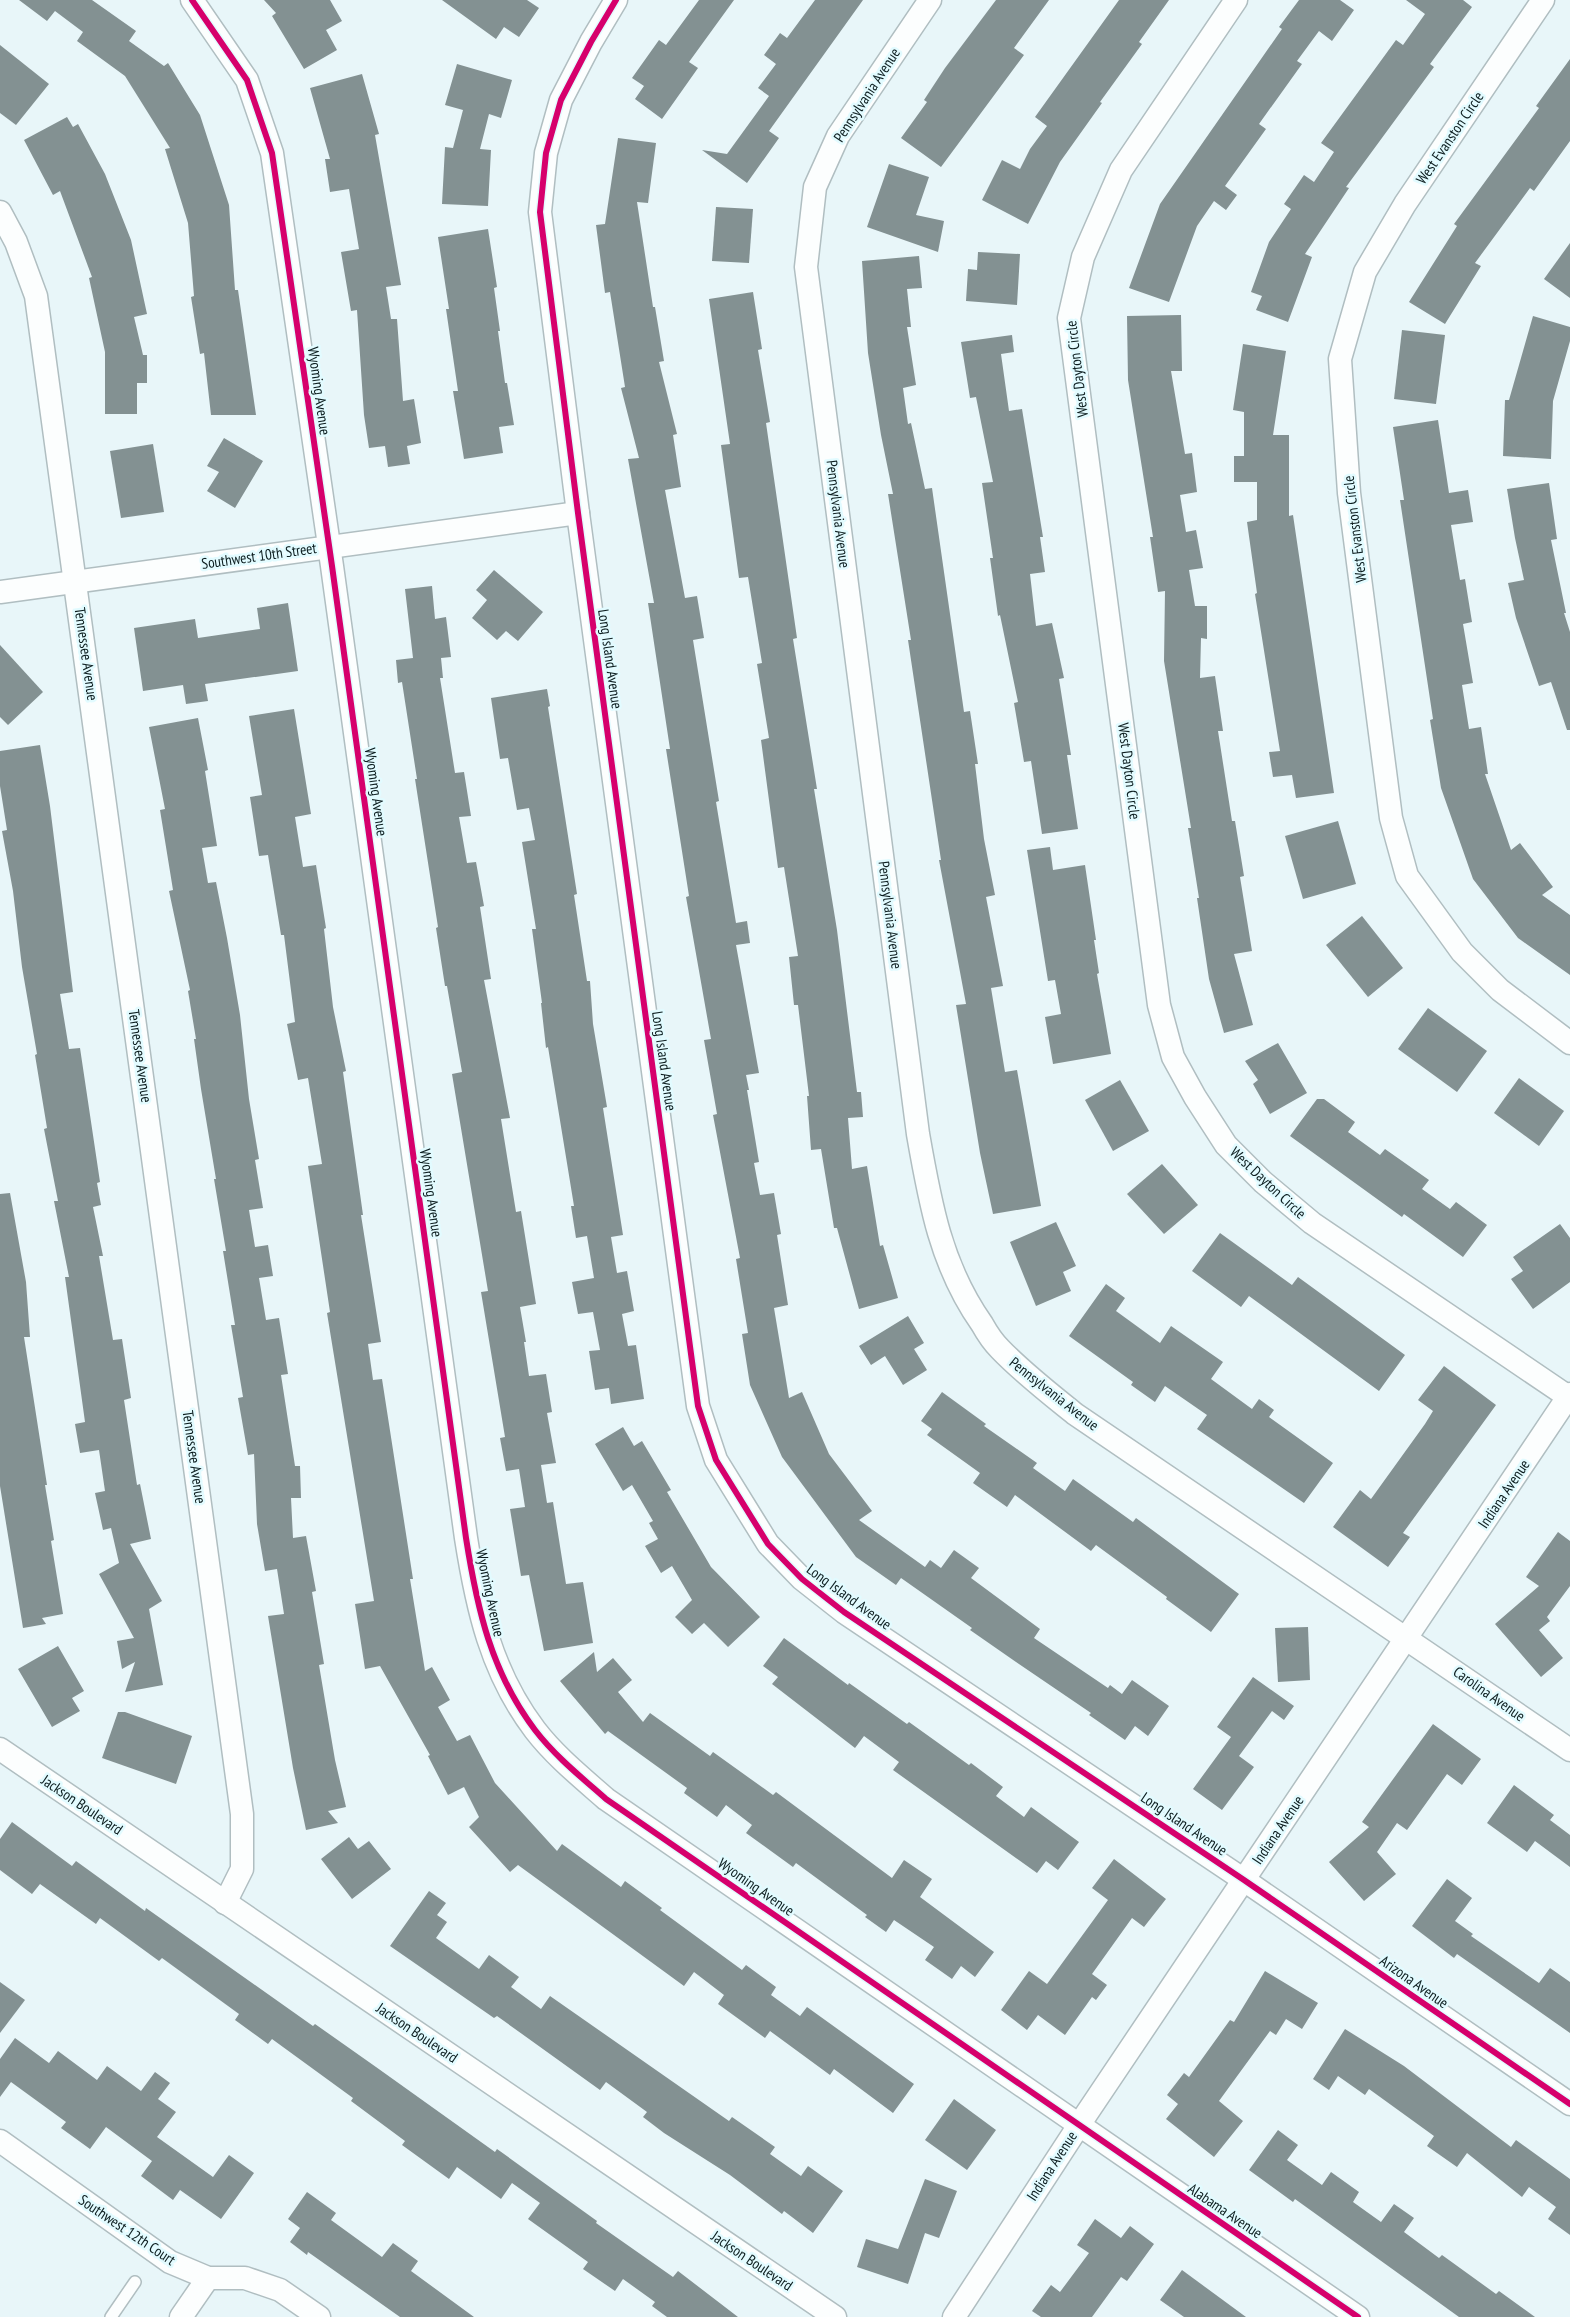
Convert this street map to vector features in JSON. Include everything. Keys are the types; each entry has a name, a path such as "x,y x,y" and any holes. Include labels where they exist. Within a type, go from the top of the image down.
{"street":[{"name":"Wyoming Avenue","path":"192,0 247,80 272,153 330,546 466,1538 474,1588 488,1643 508,1690 535,1730 565,1762 606,1799 1079,2125"},
{"name":"Long Island Avenue","path":"616,0 591,42 561,100 546,153 540,212 578,513 698,1406 716,1460 768,1544 802,1579 844,1612 1244,1880"},
{"name":"Pennsylvania Avenue","path":"930,0 834,144 815,186 806,267 918,1134 930,1200 943,1249 965,1301 998,1348 1032,1380 1075,1414 1407,1638"},
{"name":"West Dayton Circle","path":"1236,0 1122,170 1082,257 1069,318 1159,1005 1173,1057 1195,1096 1226,1144 1263,1182 1312,1223 1569,1397"},
{"name":"West Evanston Circle","path":"1543,0 1405,204 1365,272 1340,359 1353,522 1391,818 1407,876 1462,952 1500,990 1570,1043"},
{"name":"Tennessee Avenue","path":"0,212 16,242 36,296 244,1824 242,1869 225,1903"},
{"name":"Southwest 10th Street","path":"0,592 578,513"},
{"name":"Indiana Avenue","path":"954,2317 1079,2125 1569,1397"},
{"name":"Carolina Avenue","path":"1407,1638 1570,1750"},
{"name":"Jackson Boulevard","path":"0,1749 834,2317"},
{"name":"Arizona Avenue","path":"1244,1880 1570,2104"},
{"name":"Alabama Avenue","path":"1079,2125 1358,2317"},
{"name":"Southwest 12th Court","path":"0,2140 170,2262 208,2278 245,2278 280,2290 319,2317"},
{"path":"181,2317 208,2278"}],"lane":[{"path":"110,2317 135,2282"}],"building":[{"path":"19,0 92,0 136,31 129,41 164,66 168,63 200,115 229,205 235,290 238,290 256,415 211,415 204,353 200,354 191,297 194,296 188,223 165,149 170,148 125,76 77,41 83,32 55,11 47,21"},
{"path":"264,0 330,0 342,21 326,30 337,50 304,69 272,16 276,13"},
{"path":"442,0 527,0 539,8 519,37 504,27 496,39"},
{"path":"699,0 734,0 689,62 698,68 662,119 635,99 644,86 632,78 659,40 666,45"},
{"path":"815,0 863,0 769,131 779,138 747,183 702,150 727,154 769,96 758,88 776,64 764,55 780,33 787,38"},
{"path":"996,0 1049,0 1014,48 1024,55 941,167 901,138 927,102 924,100 945,68"},
{"path":"1119,0 1169,0 1139,42 1142,44 1060,162 1028,224 982,200 1002,160 1020,169 1030,149 1047,126 1035,117"},
{"path":"1299,0 1340,0 1354,10 1332,41 1319,31 1297,61 1302,64 1259,124 1266,129 1225,186 1237,195 1226,210 1214,201 1197,226 1169,302 1129,288 1160,204 1282,29 1279,27"},
{"path":"1406,0 1463,0 1472,7 1430,64 1434,67 1346,187 1349,188 1305,254 1312,257 1288,322 1256,310 1262,296 1251,292 1269,242 1291,209 1284,204 1304,175 1314,182 1334,152 1321,143 1396,40 1403,45 1425,14"},
{"path":"0,45 49,84 16,125 0,113"},
{"path":"1570,59 1570,141 1534,191 1530,188 1475,263 1481,266 1445,324 1409,302 1457,226 1454,224 1539,108 1536,106"},
{"path":"457,64 512,80 501,118 489,114 480,149 491,150 488,206 442,204 445,147 453,148 463,110 445,105"},
{"path":"362,74 379,134 375,135 401,285 386,287 391,319 397,319 403,401 414,399 421,443 407,446 410,464 388,467 385,446 369,448 364,415 357,310 351,311 341,252 359,249 349,189 330,192 325,159 330,159 310,88"},
{"path":"67,117 73,127 78,124 105,174 131,240 147,314 134,317 143,355 147,355 147,383 137,383 137,414 105,414 105,352 89,278 92,277 60,191 53,195 24,140"},
{"path":"618,138 656,143 648,203 637,202 653,307 655,307 664,361 659,362 677,434 673,435 681,487 665,490 685,598 697,596 704,638 693,640 719,801 716,802 736,923 747,921 750,943 736,945 759,1073 746,1075 749,1090 747,1090 759,1162 754,1163 760,1195 774,1193 781,1234 777,1235 788,1305 774,1308 789,1398 802,1392 829,1454 872,1511 859,1520 925,1567 930,1560 941,1568 954,1550 979,1568 971,1578 1040,1629 1034,1638 1108,1688 1110,1685 1122,1694 1132,1680 1169,1706 1148,1736 1135,1726 1125,1740 1089,1715 1091,1713 970,1630 972,1628 901,1578 896,1585 856,1557 782,1457 750,1385 742,1334 748,1333 736,1259 740,1258 713,1115 717,1114 704,1040 711,1039 686,897 689,896 666,749 670,749 648,603 654,603 628,459 639,458 621,388 625,387 610,292 605,293 596,225 605,224"},
{"path":"889,164 929,177 916,215 944,221 938,252 867,227"},
{"path":"716,207 753,209 749,263 712,261"},
{"path":"488,229 497,287 494,288 500,331 498,331 505,383 507,383 514,425 499,427 503,453 464,459 453,391 458,391 446,309 449,309 438,237"},
{"path":"1570,243 1570,298 1544,279"},
{"path":"978,252 1020,254 1017,305 966,301 968,269 977,270"},
{"path":"919,256 922,288 907,289 911,327 907,327 916,385 903,388 908,424 911,423 925,489 932,488 964,712 970,711 978,764 975,764 984,839 995,895 986,897 1003,986 991,988 1005,1072 1017,1070 1041,1206 993,1214 980,1153 956,1005 966,1004 939,860 941,860 908,640 911,640 888,494 893,494 881,435 868,353 862,261"},
{"path":"753,292 762,349 758,350 770,422 766,423 797,638 793,639 817,789 814,789 837,930 857,1092 861,1092 863,1117 848,1118 852,1169 867,1166 880,1246 883,1245 898,1298 859,1309 837,1228 834,1228 821,1149 811,1150 807,1096 809,1096 798,1005 794,1005 789,957 798,956 784,867 778,868 761,740 769,738 757,664 762,663 748,577 739,578 721,445 730,444 709,299"},
{"path":"1181,315 1182,371 1171,371 1185,454 1192,453 1197,492 1180,495 1186,532 1196,530 1203,568 1189,570 1195,606 1207,606 1207,639 1201,638 1200,678 1215,676 1223,731 1218,731 1232,821 1235,821 1244,876 1240,877 1252,951 1234,954 1253,1025 1224,1033 1209,979 1197,898 1199,898 1188,828 1191,828 1164,661 1165,591 1158,592 1150,537 1153,537 1128,380 1127,316"},
{"path":"1533,316 1570,327 1570,341 1553,401 1551,459 1503,456 1505,400 1509,400"},
{"path":"1402,330 1445,335 1436,404 1394,399"},
{"path":"1012,335 1014,352 1001,354 1009,411 1022,409 1043,537 1040,537 1045,572 1030,574 1036,626 1052,623 1064,678 1059,679 1071,755 1067,755 1078,829 1042,834 1031,761 1024,762 1014,703 1018,702 1000,615 998,616 990,558 993,558 982,483 993,482 976,397 970,398 961,342"},
{"path":"1243,344 1286,351 1273,435 1289,435 1289,516 1293,515 1334,793 1296,798 1292,775 1273,777 1269,752 1280,751 1255,594 1257,593 1247,522 1257,520 1257,482 1234,482 1234,456 1244,456 1244,412 1233,410"},
{"path":"1438,420 1449,493 1468,490 1473,522 1451,525 1460,580 1465,579 1472,622 1463,624 1473,683 1462,685 1469,729 1481,727 1488,774 1485,774 1511,850 1520,843 1553,887 1542,895 1570,915 1570,975 1518,938 1473,879 1441,788 1430,720 1433,719 1400,500 1404,500 1393,427"},
{"path":"224,438 263,461 235,508 207,491 219,472 207,466"},
{"path":"153,444 164,512 121,518 110,451"},
{"path":"1549,483 1557,539 1551,540 1566,613 1564,613 1570,632 1570,730 1567,730 1551,682 1539,686 1516,618 1508,583 1524,580 1507,489"},
{"path":"494,570 543,612 518,641 506,631 497,640 472,618 487,600 476,590"},
{"path":"432,586 435,619 446,617 451,657 441,658 443,678 440,678 455,773 464,772 471,816 459,817 467,863 476,862 484,906 480,907 491,979 484,980 510,1118 501,1119 516,1212 521,1211 536,1304 520,1307 526,1342 524,1342 529,1376 546,1374 552,1412 547,1413 556,1463 541,1465 547,1503 553,1502 566,1584 583,1582 593,1643 544,1651 529,1575 521,1576 510,1509 525,1507 519,1469 506,1471 500,1438 505,1437 481,1292 488,1291 452,1074 462,1072 436,928 438,927 402,682 398,683 396,660 413,658 405,589"},
{"path":"288,603 298,671 205,684 208,701 186,704 183,685 143,691 134,628 195,619 198,638 260,629 257,608"},
{"path":"0,645 43,692 8,725 0,717"},
{"path":"547,689 550,706 548,707 577,894 574,895 587,981 590,981 593,1024 607,1107 603,1108 623,1235 611,1237 617,1273 627,1271 634,1311 622,1314 628,1346 636,1345 644,1399 611,1404 609,1388 595,1390 589,1351 600,1350 593,1312 578,1314 572,1282 594,1278 587,1236 576,1238 571,1206 574,1206 548,1047 546,1048 532,929 536,929 522,842 535,840 529,808 517,810 508,758 500,759 491,698"},
{"path":"294,709 311,814 295,817 303,867 316,865 326,928 324,929 333,1007 346,1071 343,1072 363,1215 361,1215 381,1342 368,1344 373,1380 382,1379 413,1579 410,1579 425,1671 432,1667 450,1700 438,1707 457,1741 470,1735 495,1783 557,1851 562,1844 621,1887 625,1881 662,1908 660,1910 742,1970 746,1965 776,1987 771,1995 800,2016 807,2007 914,2084 893,2113 834,2069 830,2075 770,2031 765,2038 718,2004 724,1995 694,1972 684,1986 518,1865 510,1872 469,1827 479,1817 464,1787 448,1795 428,1756 430,1755 380,1666 365,1669 355,1604 374,1601 327,1313 330,1312 308,1166 322,1164 308,1078 298,1080 287,1024 295,1022 284,935 281,935 268,855 259,856 250,797 262,795 249,716"},
{"path":"198,718 208,770 205,771 217,846 202,848 208,883 216,882 227,938 240,1015 249,1099 259,1159 255,1160 263,1208 249,1210 255,1247 268,1245 273,1276 259,1278 266,1320 279,1318 288,1374 281,1375 295,1466 300,1466 301,1498 291,1498 293,1538 306,1536 316,1591 312,1592 324,1664 319,1665 335,1760 346,1807 328,1811 338,1823 306,1830 293,1768 268,1616 284,1614 277,1569 265,1571 257,1524 254,1454 248,1455 238,1398 243,1397 231,1325 235,1325 223,1251 226,1251 194,1039 196,1039 188,991 190,990 169,891 173,890 160,810 165,809 149,727"},
{"path":"40,745 50,806 73,992 60,994 69,1049 80,1048 100,1182 97,1183 101,1205 93,1207 103,1256 99,1256 113,1340 122,1339 131,1398 124,1400 137,1485 140,1484 151,1539 130,1544 162,1601 149,1609 163,1685 125,1692 135,1662 122,1669 117,1641 134,1638 99,1574 119,1563 111,1528 103,1530 95,1493 105,1491 99,1450 80,1453 75,1424 85,1422 65,1277 69,1277 54,1201 58,1201 44,1129 47,1128 35,1055 37,1054 22,967 13,891 2,831 7,830 0,786 0,751"},
{"path":"1338,821 1356,884 1303,899 1285,836"},
{"path":"1050,847 1053,870 1085,865 1096,940 1094,940 1099,973 1097,974 1111,1054 1053,1064 1045,1017 1061,1014 1055,980 1048,981 1027,850"},
{"path":"1362,916 1403,968 1368,997 1326,945"},
{"path":"1428,1008 1487,1051 1457,1092 1398,1049"},
{"path":"1278,1043 1307,1093 1270,1114 1253,1084 1258,1080 1245,1061"},
{"path":"1519,1078 1564,1111 1539,1146 1494,1113"},
{"path":"1120,1080 1149,1131 1113,1151 1085,1100"},
{"path":"1317,1099 1324,1099 1355,1122 1348,1132 1380,1155 1385,1149 1429,1180 1422,1189 1450,1209 1456,1202 1487,1225 1463,1257 1404,1214 1402,1217 1290,1136"},
{"path":"1162,1164 1198,1205 1164,1234 1127,1194"},
{"path":"10,1193 26,1282 30,1337 24,1337 47,1485 45,1485 54,1540 51,1541 63,1614 42,1618 46,1624 23,1628 0,1486 0,1194"},
{"path":"1056,1222 1076,1266 1063,1272 1071,1291 1036,1306 1010,1242"},
{"path":"1560,1224 1570,1238 1570,1282 1533,1309 1511,1279 1523,1271 1513,1257"},
{"path":"1220,1233 1292,1285 1298,1277 1405,1355 1379,1391 1249,1296 1241,1307 1192,1271"},
{"path":"1106,1284 1125,1298 1116,1311 1160,1343 1171,1326 1223,1362 1211,1379 1252,1409 1259,1399 1274,1410 1269,1417 1333,1463 1304,1503 1197,1429 1207,1415 1165,1386 1155,1402 1131,1385 1133,1382 1069,1336"},
{"path":"908,1316 924,1343 914,1349 927,1370 903,1385 885,1356 871,1365 859,1346"},
{"path":"1444,1366 1496,1405 1403,1533 1410,1537 1388,1567 1333,1527 1360,1490 1371,1499 1425,1424 1433,1411 1418,1400"},
{"path":"942,1392 986,1424 984,1426 1037,1463 1033,1468 1065,1491 1073,1479 1133,1522 1136,1518 1239,1594 1211,1632 1096,1545 1091,1551 1015,1495 1007,1507 973,1483 980,1473 927,1435 932,1429 921,1421"},
{"path":"623,1427 634,1446 642,1441 671,1490 667,1492 711,1567 760,1617 728,1647 704,1623 692,1634 675,1617 692,1600 672,1566 661,1573 645,1546 658,1539 649,1523 653,1521 632,1485 623,1491 595,1444"},
{"path":"1558,1532 1570,1541 1570,1586 1547,1617 1550,1621 1539,1630 1563,1658 1541,1677 1495,1624 1539,1586 1526,1577"},
{"path":"1308,1627 1310,1680 1278,1682 1275,1628"},
{"path":"784,1638 848,1685 849,1683 907,1724 909,1722 969,1765 971,1763 1003,1787 996,1796 1024,1817 1031,1807 1079,1842 1058,1870 1046,1861 1037,1873 893,1770 899,1762 864,1736 855,1748 772,1684 778,1677 763,1666"},
{"path":"58,1646 84,1691 72,1698 80,1711 52,1727 18,1669"},
{"path":"594,1652 597,1672 613,1658 632,1680 618,1692 643,1722 650,1713 710,1756 713,1752 773,1795 776,1792 892,1878 904,1860 932,1879 920,1897 994,1952 975,1977 961,1966 952,1979 925,1960 934,1947 894,1920 886,1932 865,1917 867,1915 796,1863 793,1867 746,1833 752,1825 726,1805 717,1817 684,1793 687,1788 608,1731 605,1734 560,1681"},
{"path":"1253,1677 1294,1706 1284,1720 1272,1711 1239,1756 1254,1767 1222,1810 1193,1789 1231,1737 1217,1727"},
{"path":"118,1712 125,1712 192,1736 176,1784 102,1758"},
{"path":"1433,1724 1481,1759 1462,1785 1447,1774 1407,1830 1397,1823 1377,1852 1396,1874 1364,1901 1329,1862 1369,1827 1362,1822"},
{"path":"1514,1785 1554,1815 1550,1820 1570,1835 1570,1867 1535,1841 1527,1852 1487,1823"},
{"path":"12,1822 72,1866 76,1861 145,1911 146,1908 313,2026 315,2024 495,2152 497,2149 597,2221 596,2223 673,2277 678,2271 738,2317 667,2317 652,2306 655,2302 623,2279 615,2291 583,2269 588,2262 528,2219 540,2203 512,2183 501,2199 457,2167 449,2179 402,2145 405,2141 351,2101 353,2098 272,2039 268,2044 235,2020 239,2014 162,1958 159,1961 100,1918 96,1924 40,1884 32,1894 0,1870 0,1839"},
{"path":"349,1837 358,1849 369,1841 391,1869 352,1899 321,1859"},
{"path":"1114,1859 1166,1899 1144,1927 1132,1918 1092,1974 1107,1985 1096,2000 1092,1997 1065,2035 1038,2015 1027,2030 1001,2010 1029,1971 1047,1984 1108,1900 1092,1888"},
{"path":"1447,1879 1472,1898 1455,1921 1473,1934 1471,1936 1539,1983 1550,1968 1570,1982 1570,2033 1457,1954 1454,1958 1412,1926"},
{"path":"429,1891 446,1903 437,1915 447,1922 436,1938 479,1969 489,1955 519,1977 511,1987 541,2009 550,1996 729,2121 732,2117 775,2147 770,2154 801,2176 808,2166 843,2191 813,2233 784,2211 782,2214 730,2175 664,2133 643,2117 647,2112 606,2082 600,2090 497,2016 494,2018 390,1946"},
{"path":"1265,1971 1318,2003 1302,2029 1286,2019 1276,2035 1270,2031 1219,2101 1243,2121 1214,2157 1166,2119 1178,2104 1167,2095 1184,2073 1189,2077 1230,2020 1234,2022"},
{"path":"0,1982 25,2000 0,2033"},
{"path":"1345,2029 1404,2066 1511,2147 1516,2140 1570,2179 1570,2235 1548,2219 1556,2207 1529,2187 1522,2197 1467,2153 1457,2167 1427,2146 1434,2136 1369,2089 1365,2095 1338,2076 1329,2090 1313,2079"},
{"path":"15,2038 49,2063 58,2051 97,2080 107,2066 141,2091 155,2072 170,2083 158,2099 176,2112 157,2137 213,2177 229,2155 254,2173 221,2219 180,2190 173,2200 141,2176 152,2161 106,2127 90,2149 61,2128 66,2122 11,2082 0,2097 0,2059"},
{"path":"954,2099 996,2130 967,2170 925,2140"},
{"path":"1278,2130 1298,2145 1287,2160 1322,2185 1331,2172 1359,2192 1353,2202 1381,2222 1394,2204 1414,2218 1404,2232 1439,2258 1442,2255 1496,2294 1499,2291 1535,2317 1459,2317 1295,2199 1293,2202 1249,2170"},
{"path":"925,2179 957,2191 939,2238 925,2233 908,2284 857,2267 866,2239 898,2249"},
{"path":"307,2192 336,2213 331,2220 382,2257 393,2243 418,2261 411,2271 474,2317 400,2317 308,2252 307,2255 290,2242 300,2228 288,2219"},
{"path":"1095,2219 1121,2238 1130,2226 1154,2244 1127,2281 1121,2277 1092,2317 1041,2317 1032,2311 1051,2285 1060,2292 1089,2253 1077,2245"},
{"path":"1182,2270 1246,2317 1184,2317 1160,2300"}],"cycle path":[{"path":"192,0 247,80 272,153 332,566 466,1538 481,1614 488,1638 507,1685 520,1708 543,1740 606,1799 1358,2317"},
{"path":"616,0 591,42 561,100 546,153 540,212 578,513 698,1406 716,1460 768,1544 802,1579 844,1612 1244,1880 1570,2104"}]}
